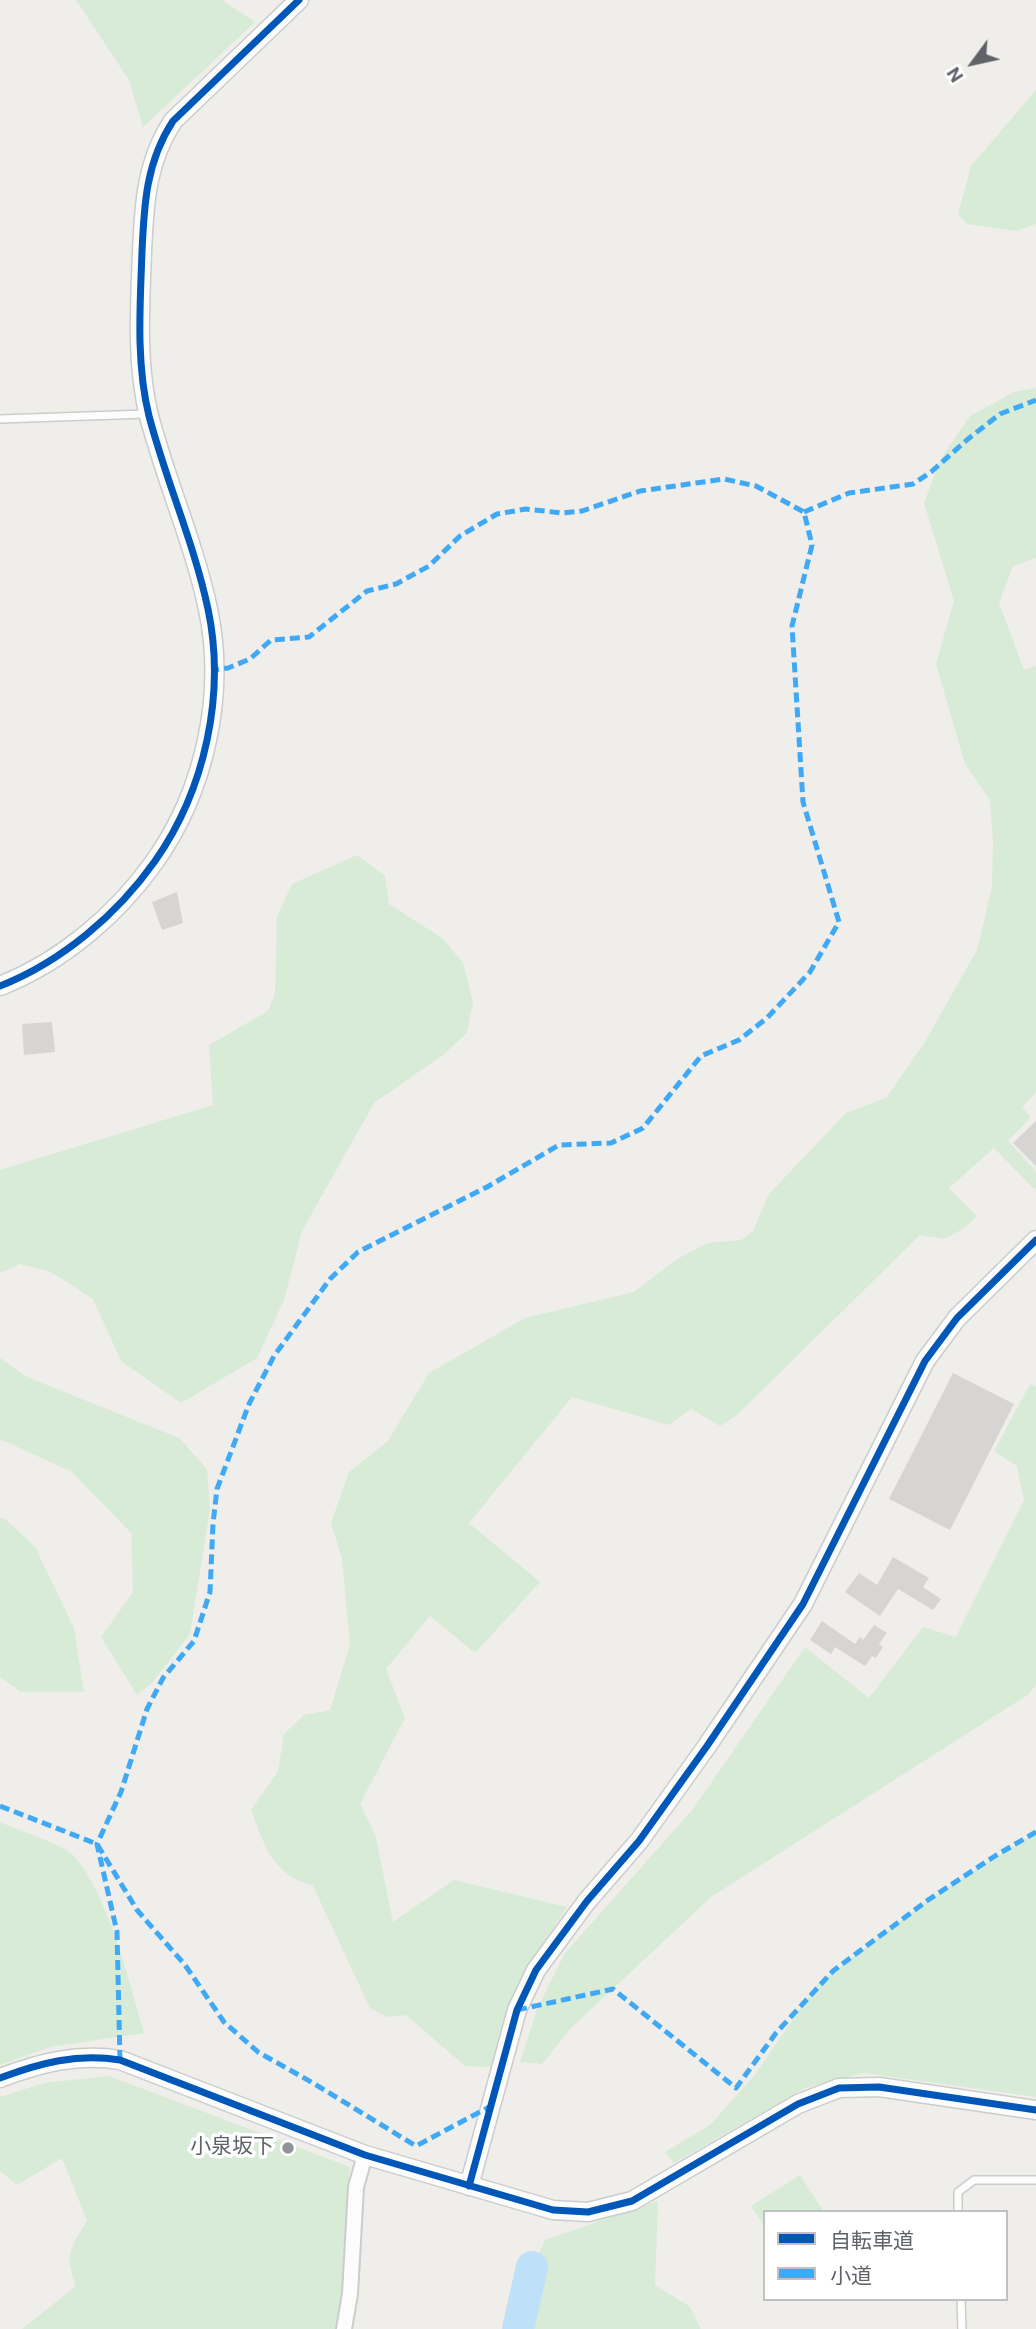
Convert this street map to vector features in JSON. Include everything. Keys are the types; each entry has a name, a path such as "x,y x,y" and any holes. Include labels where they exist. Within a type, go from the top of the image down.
{"street":[{"path":"0,986 29,973 85,936 132,890 174,831 204,754 213,708 214,686 209,610 149,414 142,362 141,271 145,189 154,155 173,121 299,0"},
{"path":"469,2186 517,2010 536,1970 587,1901 639,1842 803,1604 925,1361 957,1318 1036,1240"},
{"path":"0,2078 64,2058 97,2056 120,2060 365,2155 553,2210 588,2212 632,2201 798,2104 838,2088 879,2087 1036,2110"},
{"path":"344,2329 350,2294 356,2187 365,2155"}],"lane":[{"path":"0,419 149,414"},
{"path":"958,2210 958,2192 974,2180 1036,2180"},
{"path":"961,2301 962,2329"}],"green space":[{"path":"76,0 222,0 255,22 143,127 129,80"},
{"path":"1036,90 1036,224 1016,231 967,224 958,214 971,166"},
{"path":"1036,388 1036,558 1013,566 999,603 1024,670 1036,666 1036,1093 1022,1107 1031,1117 1008,1141 1036,1171 1036,1191 994,1148 949,1188 977,1216 963,1229 944,1239 920,1235 737,1415 720,1426 691,1409 669,1425 572,1397 469,1523 540,1582 475,1653 430,1616 386,1669 405,1718 360,1804 376,1837 393,1922 454,1880 567,1907 518,1982 492,2067 465,2066 406,2015 387,2017 370,2008 313,1886 299,1881 279,1866 266,1847 251,1810 278,1771 284,1734 304,1715 330,1710 350,1645 342,1559 331,1523 349,1472 388,1441 429,1373 525,1318 634,1292 677,1259 708,1243 741,1240 753,1231 769,1194 846,1113 886,1098 925,1042 977,950 992,887 993,841 990,800 965,764 936,664 954,601 924,503 940,460 970,416 1014,392"},
{"path":"357,855 385,876 389,904 442,938 463,963 473,1002 467,1033 443,1055 374,1103 302,1231 284,1300 257,1358 181,1403 121,1361 93,1299 51,1272 20,1264 0,1273 0,1170 213,1105 209,1045 268,1011 275,993 277,917 292,884"},
{"path":"0,1358 27,1377 179,1438 207,1469 210,1509 190,1634 152,1683 137,1695 101,1637 133,1592 131,1533 72,1472 0,1439"},
{"path":"1030,1384 1036,1387 1036,1685 1029,1694 711,1897 571,2028 542,2064 520,2062 538,2007 565,1953 693,1809 805,1647 869,1698 923,1627 956,1637 1024,1500 1017,1466 994,1451"},
{"path":"0,1518 5,1519 35,1547 74,1628 84,1692 21,1692 0,1677"},
{"path":"0,1822 68,1851 86,1872 107,1915 125,1965 144,2033 50,2047 0,2065"},
{"path":"1036,1832 1036,2097 864,2073 805,2088 674,2163 665,2152 710,2125 753,2077 817,1985 926,1901"},
{"path":"109,2076 350,2167 338,2329 22,2329 76,2286 70,2267 71,2252 87,2221 62,2158 17,2185 0,2171 0,2097 44,2083"},
{"path":"800,2175 823,2210 763,2210 763,2224 751,2206"},
{"path":"658,2201 655,2285 689,2306 701,2329 505,2329 545,2240"}],"building":[{"path":"177,892 183,923 162,930 152,902"},
{"path":"52,1022 55,1052 24,1055 22,1024"},
{"path":"1036,1121 1036,1166 1013,1143"},
{"path":"953,1373 1014,1404 950,1530 889,1499"},
{"path":"893,1557 929,1578 923,1587 941,1599 933,1610 898,1589 880,1616 845,1592 859,1573 877,1585"},
{"path":"822,1621 855,1644 860,1637 863,1640 874,1625 887,1633 879,1644 883,1647 876,1658 872,1656 865,1666 835,1647 831,1654 810,1640"}],"waterway":[{"path":"518,2329 532,2267"}],"marked path":[{"path":"804,512 849,493 913,484 1000,414 1036,400"},
{"path":"120,2060 117,1932 97,1844 121,1792 147,1709 163,1678 194,1641 210,1592 217,1489 249,1404 274,1356 330,1279 358,1252 487,1187 559,1145 611,1143 643,1128 701,1056 739,1040 767,1018 810,972 839,922 803,802 792,626 812,545 804,512 756,486 724,479 640,491 582,511 562,513 526,509 497,514 460,536 429,566 396,584 367,591 309,637 271,640 250,659 228,668 213,670"},
{"path":"0,1806 97,1844 137,1910 185,1965 224,2022 258,2052 416,2146 491,2106"},
{"path":"517,2010 613,1989 736,2088 776,2033 833,1971 928,1900 1036,1832"}],"cycle path":[{"path":"0,986 23,976 66,950 123,900 155,861 172,833 187,804 198,772 212,707 213,641 202,584 149,416 142,376 140,314 148,184 157,152 173,121 299,0"},
{"path":"469,2186 517,2010 536,1970 587,1901 639,1841 803,1604 925,1361 957,1318 1036,1240"},
{"path":"0,2078 59,2061 89,2058 120,2060 365,2155 553,2210 588,2212 632,2201 798,2104 839,2088 879,2087 1036,2110"}],"place":[{"name":"小泉坂下","path":"288,2148"}]}
